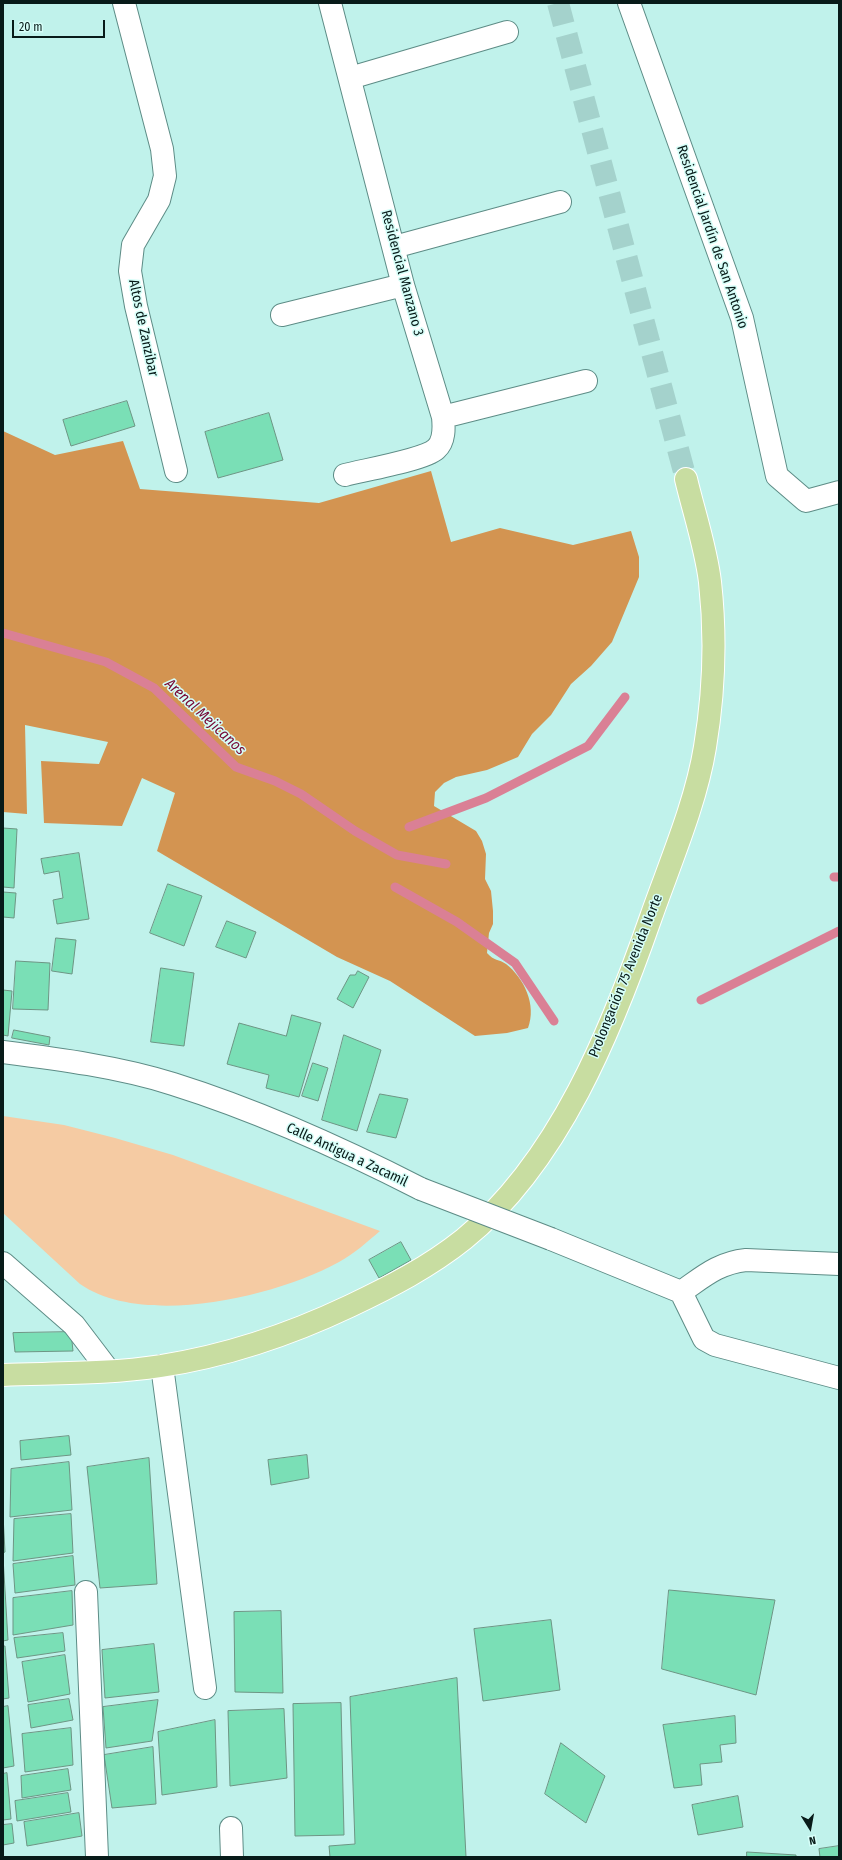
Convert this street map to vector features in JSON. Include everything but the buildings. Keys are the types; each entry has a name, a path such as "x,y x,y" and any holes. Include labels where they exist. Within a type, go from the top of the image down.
{"main road":[{"name":"Prolongación 75 Avenida Norte","path":"3,1375 109,1371 162,1366 218,1354 310,1326 399,1282 464,1238 503,1201 527,1171 561,1122 602,1043 638,956 688,814 705,749 711,688 714,631 710,579 686,479"}],"street":[{"name":"Altos de Zanzibar","path":"124,3 162,149 165,176 159,200 133,245 130,271 136,306 176,471"},
{"name":"Residencial Manzano 3","path":"330,3 403,285 443,417 442,440 436,449 424,456 345,475"},
{"name":"Residencial Jardín de San Antonio","path":"629,3 742,318 777,476 806,501 839,492"},
{"path":"350,78 507,32"},
{"path":"394,247 560,202"},
{"path":"282,315 403,285"},
{"path":"443,417 586,381"},
{"name":"Calle Antigua a Zacamil","path":"3,1052 98,1066 172,1083 243,1109 342,1149 421,1189 681,1292"},
{"path":"839,1264 746,1260 731,1262 718,1266 681,1292 704,1339 715,1346 839,1378"},
{"path":"3,1263 74,1325 109,1371"},
{"path":"162,1366 205,1688"},
{"path":"86,1592 96,1857"},
{"path":"231,1828 232,1857"}],"shaded area":[{"path":"3,431 55,455 123,441 140,489 319,503 431,471 451,542 500,528 573,545 631,531 639,557 639,577 612,642 591,666 571,684 551,715 532,734 518,757 487,770 456,777 444,783 435,792 434,806 476,831 482,841 486,854 485,879 491,891 493,911 493,924 489,933 487,953 506,964 523,984 530,1001 531,1010 528,1028 507,1033 475,1036 390,981 337,957 157,851 175,793 142,778 122,826 44,823 41,761 99,764 108,742 25,725 27,814 3,812"},
{"path":"3,1116 64,1125 173,1155 380,1231 355,1252 339,1262 312,1275 246,1296 210,1303 173,1306 138,1304 107,1297 80,1284 3,1213"}],"waterway":[{"name":"Arenal Mejicanos","path":"3,633 106,662 154,688 236,767 275,781 301,794 355,831 397,855 446,864"},
{"path":"409,827 486,798 588,746 625,697"},
{"name":"Arenal Mejicanos","path":"834,877 839,877"},
{"path":"395,887 457,922 515,963 554,1021"},
{"path":"701,1000 839,931"}],"tunnel":[{"path":"558,3 686,479"}]}
